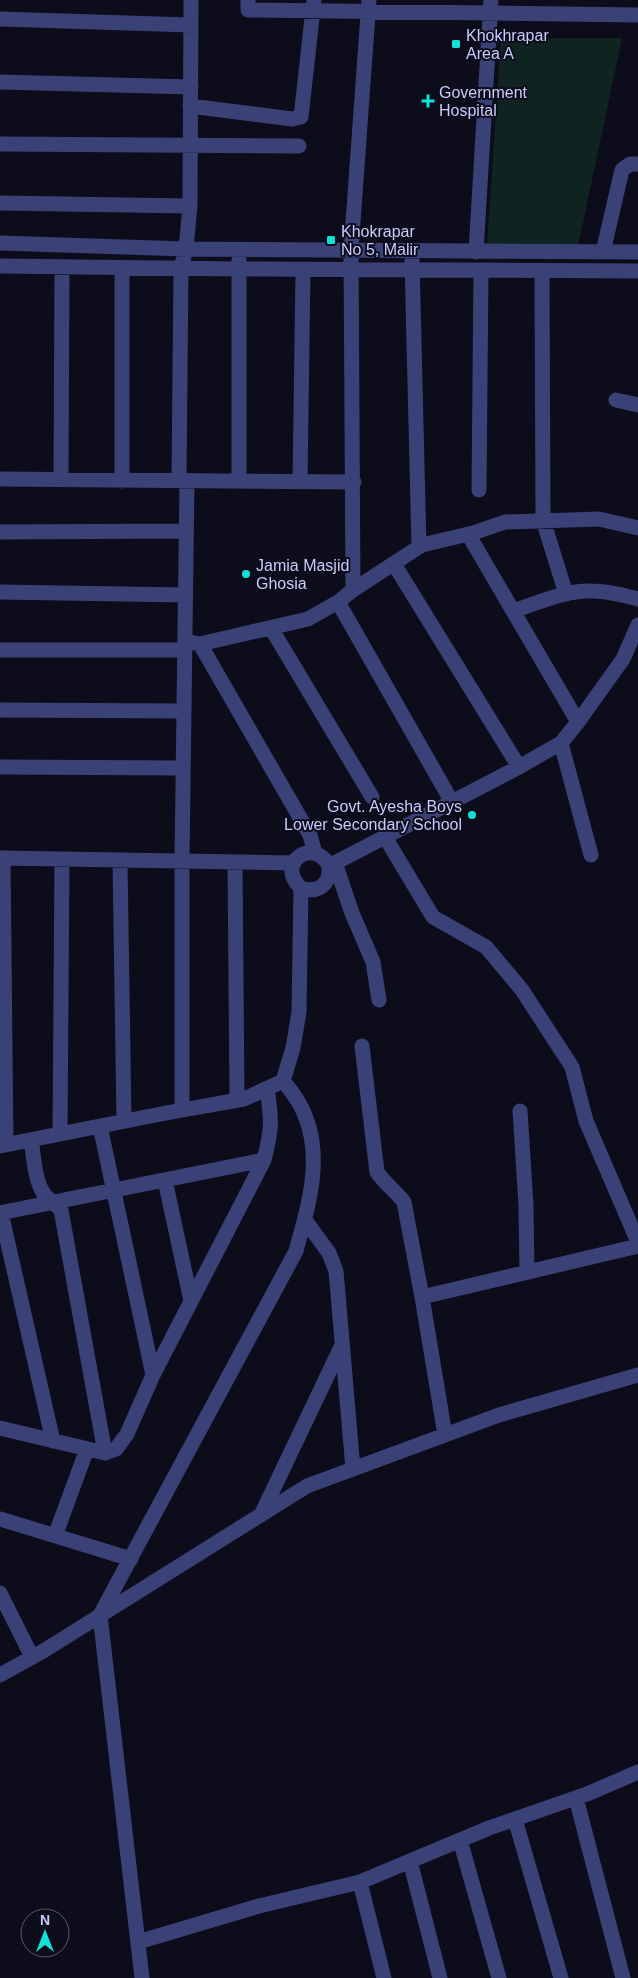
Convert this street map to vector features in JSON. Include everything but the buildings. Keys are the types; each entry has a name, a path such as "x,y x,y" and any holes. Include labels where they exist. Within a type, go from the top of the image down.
{"street":[{"path":"182,1110 182,861 186,531 183,480 181,268 186,249 190,206 191,0"},
{"path":"248,0 248,10 314,5 571,7 634,10"},
{"path":"190,106 292,119 301,117 314,5"},
{"path":"353,590 354,482 351,250 369,6"},
{"path":"476,252 491,6"},
{"path":"0,19 191,25"},
{"path":"0,82 191,86"},
{"path":"0,144 299,146"},
{"path":"603,252 622,170 630,164 638,164"},
{"path":"0,202 190,206"},
{"path":"0,243 186,249 638,252"},
{"path":"239,248 240,481"},
{"path":"412,251 419,547"},
{"path":"0,266 303,270 638,271"},
{"path":"61,480 62,267"},
{"path":"122,268 122,481"},
{"path":"300,482 303,270"},
{"path":"479,490 482,270"},
{"path":"542,271 544,520 566,594"},
{"path":"616,400 638,405"},
{"path":"0,479 354,482"},
{"path":"0,650 200,644 308,619 338,602 353,590 419,547 505,522 599,519 638,528"},
{"path":"0,532 186,531"},
{"path":"468,534 578,722"},
{"path":"394,564 519,767"},
{"path":"513,611 566,594 591,590 638,599"},
{"path":"0,592 185,594"},
{"path":"338,602 452,802"},
{"path":"379,1000 373,962 332,865 315,853 302,854 293,863 292,876 295,882 301,888 314,890 324,885 332,865 561,743 623,659 638,625"},
{"path":"271,628 372,797"},
{"path":"200,644 310,835 315,853"},
{"path":"0,710 184,711"},
{"path":"561,743 591,855"},
{"path":"0,767 183,768"},
{"path":"385,837 433,918 486,947 522,990 572,1067 586,1121 638,1244 422,1297"},
{"path":"293,863 2,858 3,1145 244,1099 283,1081 293,1048 299,1012 301,888"},
{"path":"60,1134 62,859"},
{"path":"120,860 124,1121"},
{"path":"235,862 237,1100"},
{"path":"362,1046 378,1172 382,1180 395,1189 404,1202 445,1435"},
{"path":"142,1978 100,1615 296,1251 310,1199 314,1160 313,1137 300,1104 283,1081"},
{"path":"0,1428 105,1453 116,1449 127,1434 153,1374 264,1160 272,1132 272,1116 267,1089"},
{"path":"520,1111 526,1205 527,1272"},
{"path":"100,1126 153,1374"},
{"path":"31,1140 39,1184 45,1196 61,1210 105,1453"},
{"path":"53,1441 1,1213 264,1160"},
{"path":"165,1180 191,1301"},
{"path":"304,1220 332,1258 336,1271 353,1469"},
{"path":"261,1515 343,1343"},
{"path":"0,1675 307,1486 499,1415 638,1375"},
{"path":"55,1536 87,1449"},
{"path":"0,1519 131,1559"},
{"path":"0,1593 32,1657"},
{"path":"138,1942 258,1906 360,1882 460,1840 576,1798 638,1772"},
{"path":"576,1798 623,1978"},
{"path":"515,1819 561,1978"},
{"path":"460,1840 498,1978"},
{"path":"410,1861 440,1978"},
{"path":"360,1882 384,1978"}],"green space":[{"path":"501,38 622,38 578,246 487,246"}],"place":[{"name":"Khokhrapar Area A","path":"456,44"},
{"name":"Government Hospital","path":"428,101"},
{"name":"Khokrapar No 5, Malir","path":"331,240"},
{"name":"Jamia Masjid Ghosia","path":"246,574"},
{"name":"Govt. Ayesha Boys Lower Secondary School","path":"472,815"}]}
